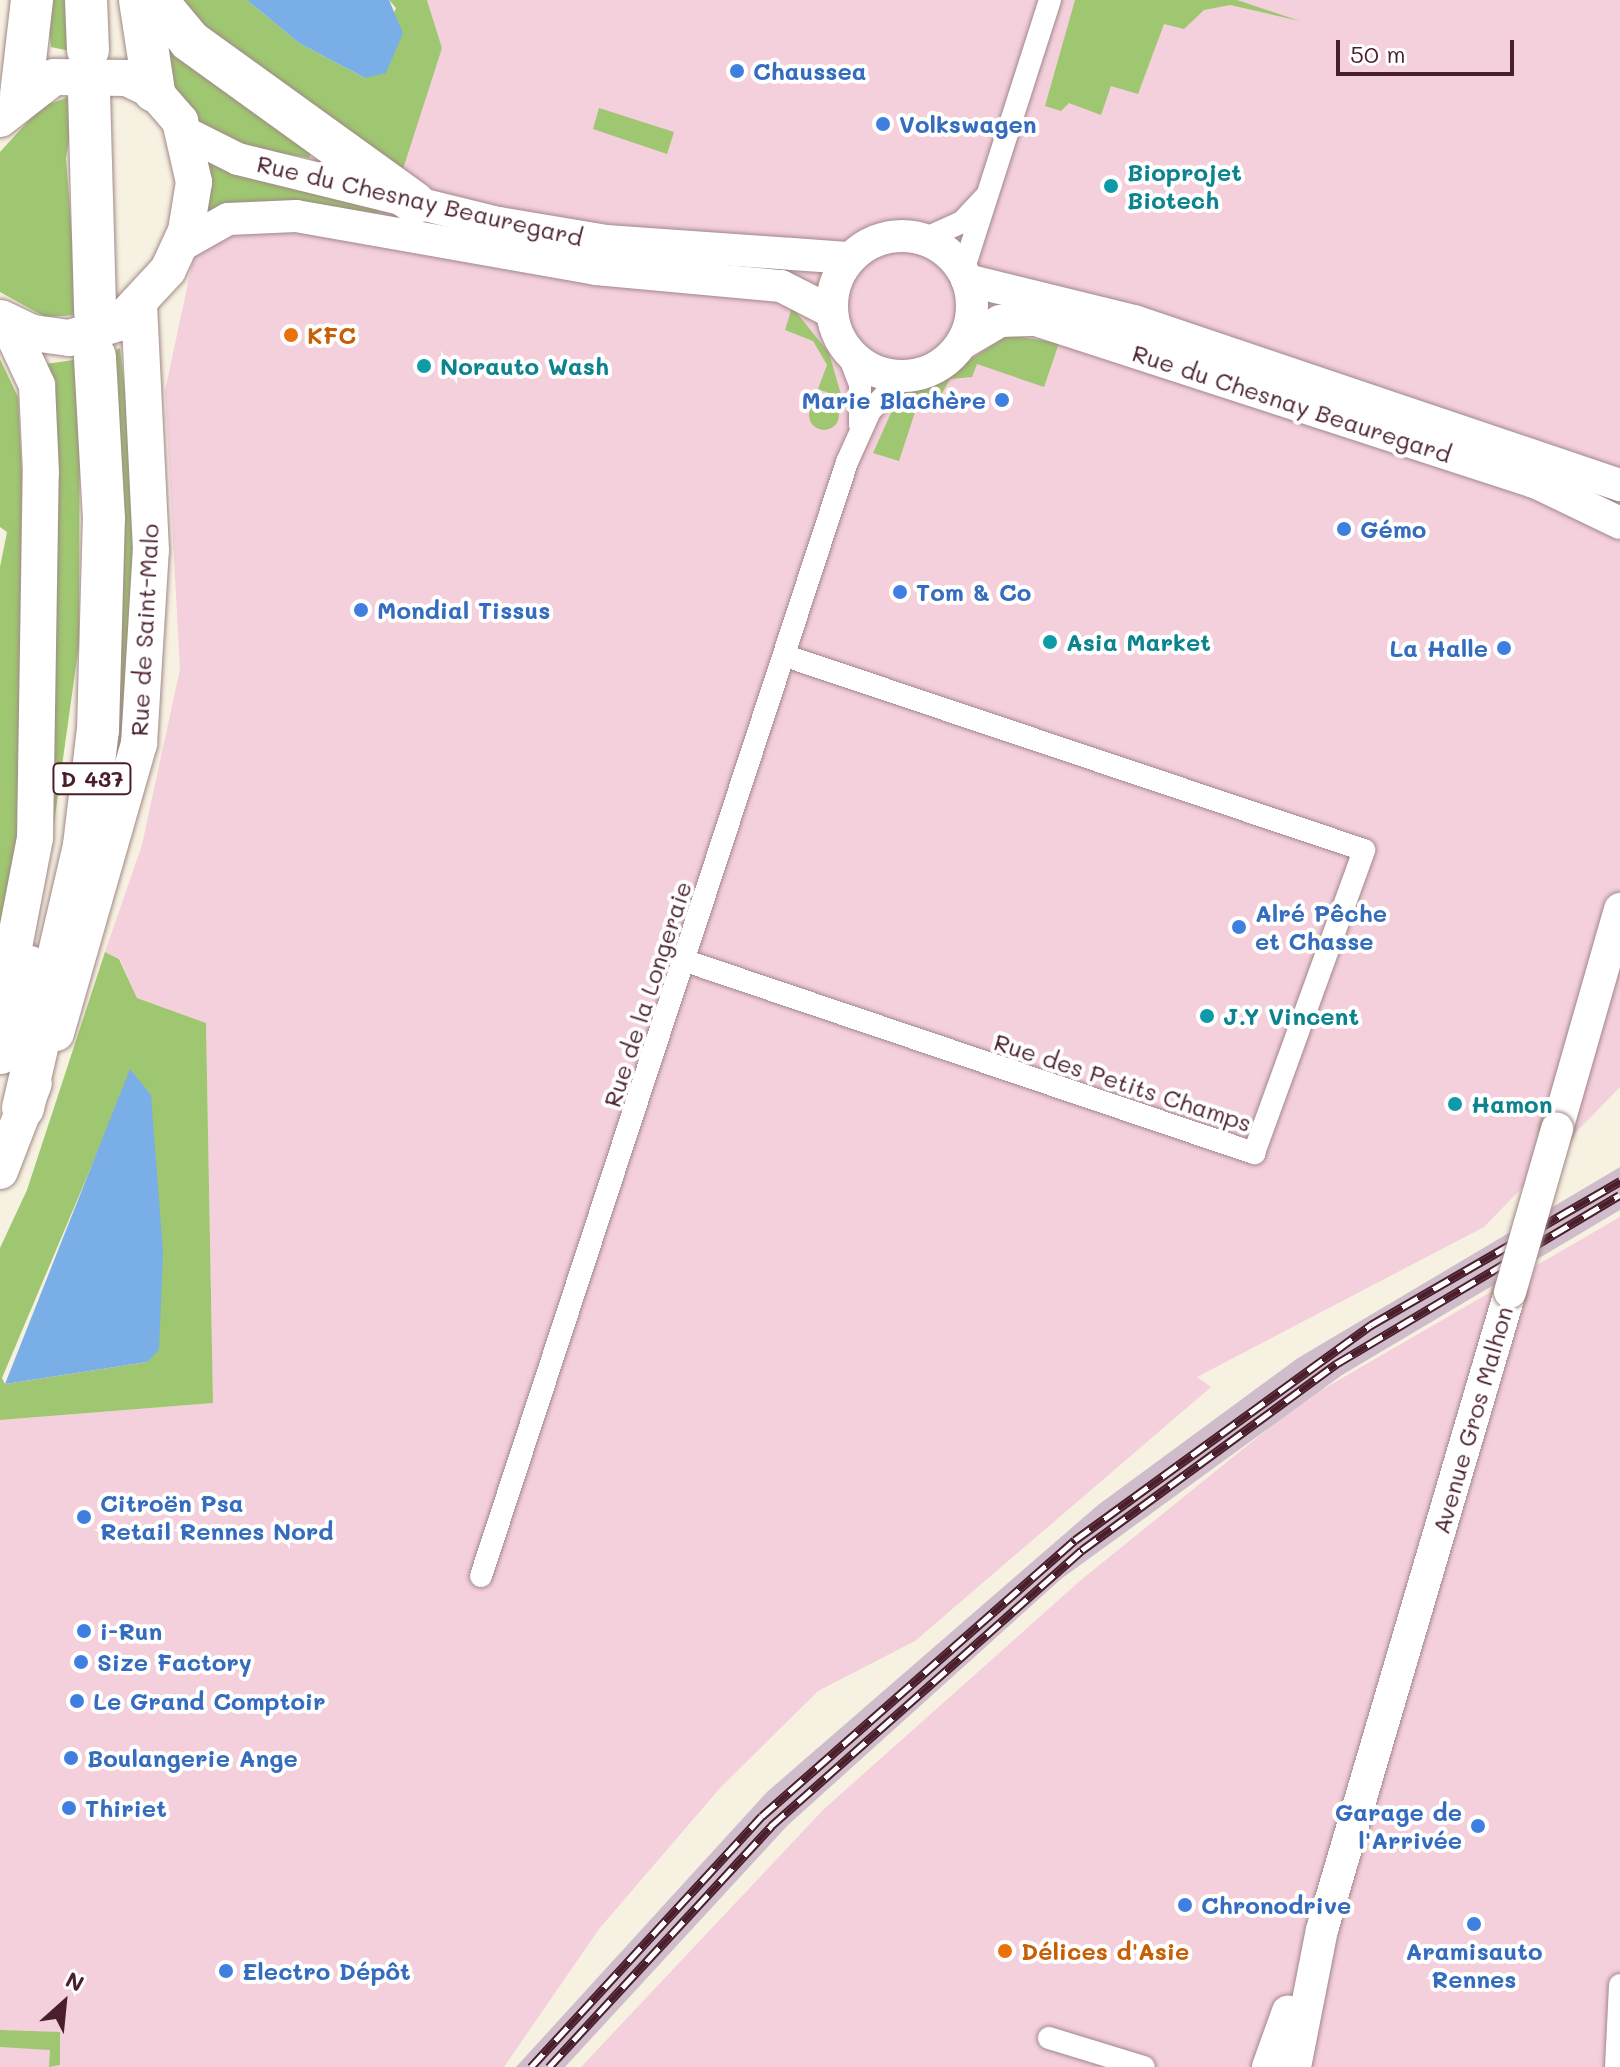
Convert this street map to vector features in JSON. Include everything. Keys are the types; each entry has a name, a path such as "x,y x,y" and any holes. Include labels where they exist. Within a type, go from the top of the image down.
{"highway":[{"path":"11,107 32,0"},
{"path":"86,0 88,50"},
{"path":"140,0 154,91"},
{"path":"156,0 190,41 415,203"},
{"path":"89,92 95,312"},
{"name":"D 437","path":"23,1108 92,787 104,602 95,356"},
{"name":"D 437","path":"0,1053 31,964 70,785 96,444"}],"main road":[{"path":"4,320 78,338 139,307 180,246 194,182 186,133 154,91 83,72 11,107"},
{"name":"Rue du Chesnay Beauregard","path":"186,133 238,159 415,203 606,241 850,258"},
{"name":"Rue du Chesnay Beauregard","path":"180,246 228,219 296,216 596,269 781,286 832,312"},
{"path":"884,238 924,239 965,275 972,312 961,344 936,367 903,376 881,373 846,348 832,312 835,283 850,258 884,238"},
{"name":"Rue du Chesnay Beauregard","path":"965,275 1134,321 1620,485"},
{"name":"Rue de Saint-Malo","path":"0,1171 76,976 139,744 151,550 139,307"},
{"path":"0,1014 35,838 40,416 29,360 4,320"},
{"name":"Rue du Chesnay Beauregard","path":"961,344 1000,321 1036,320 1537,483 1620,523"},
{"name":"Avenue Gros Malhon","path":"1268,2067 1322,1930 1620,909"},
{"name":"Avenue Gros Malhon","path":"1295,2067 1322,1930"}],"street":[{"path":"965,275 985,197 1050,0"},
{"path":"924,239 962,222 985,197"},
{"name":"Rue de la Longeraie","path":"481,1576 860,426 860,384 846,348"},
{"name":"Rue de la Longeraie","path":"860,426 903,376"},
{"name":"Rue des Petits Champs","path":"686,961 1254,1153 1364,850 786,656"},
{"path":"1616,2067 1620,1985"},
{"path":"1049,2038 1144,2067"}],"shaded area":[{"path":"427,0 1620,0 1620,1087 1484,1227 1197,1377 1211,1387 915,1641 818,1691 720,1788 599,1929 504,2067 0,2067 0,1420 213,1403 206,1023 137,998 120,959 105,952 142,845 180,669 165,391 202,217 203,160 252,148 361,172 442,48"},
{"path":"1620,1167 1620,1210 1342,1375 1061,1579 787,1826 565,2067 516,2067 767,1792 1098,1505 1298,1358"},
{"path":"1620,1217 1620,2067 581,2067 823,1810 1081,1580 1301,1402"}],"green space":[{"path":"46,0 67,0 70,51 51,47"},
{"path":"179,0 247,0 299,43 365,78 396,8 389,0 427,0 442,48 403,169 202,31"},
{"path":"1075,0 1237,0 1300,21 1230,5 1204,10 1184,29 1164,24 1138,94 1111,86 1101,115 1069,103 1061,111 1045,106"},
{"path":"153,11 313,150 309,158 252,148 202,127 171,93"},
{"path":"77,94 66,158 78,315 45,317 0,292 0,152 41,107"},
{"path":"599,108 674,132 667,154 593,129"},
{"path":"203,160 227,170 380,209 375,216 202,217"},
{"path":"792,307 829,353 842,398 818,389 827,365 813,341 785,330"},
{"path":"1008,335 1059,343 1044,387 977,364 972,377 950,379 935,406 919,400 899,461 873,453 900,393 939,380"},
{"path":"120,348 138,503 130,721 87,872 110,353"},
{"path":"0,359 18,397 22,475 18,839 0,931 0,567 7,532 0,527"},
{"path":"80,359 79,644 50,852 39,365"},
{"path":"824,400 835,404 839,415 835,426 824,430 813,426 809,415 813,404"},
{"path":"105,952 119,959 137,998 206,1023 213,1403 0,1420 0,1248 27,1190","holes":["114,1113 147,1362 5,1384 2,1378"]},
{"path":"0,2030 60,2032 60,2065 49,2067 50,2050 0,2047"}],"water":[{"path":"247,0 389,0 403,33 386,73 365,78 299,43"},
{"path":"130,1069 151,1095 163,1252 159,1350 147,1362 5,1384"}],"railway":[{"path":"531,2067 762,1816 1075,1540 1371,1325 1620,1181"},
{"path":"549,2067 771,1826 1082,1550 1336,1364 1620,1195"}],"place":[{"name":"Chaussea","path":"737,71"},
{"name":"Volkswagen","path":"883,124"},
{"name":"Bioprojet Biotech","path":"1111,186"},
{"name":"KFC","path":"291,335"},
{"name":"Norauto Wash","path":"424,366"},
{"name":"Marie Blachère","path":"1002,400"},
{"name":"Gémo","path":"1344,529"},
{"name":"Tom & Co","path":"900,592"},
{"name":"Mondial Tissus","path":"361,610"},
{"name":"Asia Market","path":"1050,642"},
{"name":"La Halle","path":"1504,648"},
{"name":"Alré Pêche et Chasse","path":"1239,927"},
{"name":"J.Y Vincent","path":"1207,1016"},
{"name":"Hamon","path":"1455,1104"},
{"name":"Citroën Psa Retail Rennes Nord","path":"84,1517"},
{"name":"i-Run","path":"84,1631"},
{"name":"Size Factory","path":"81,1662"},
{"name":"Le Grand Comptoir","path":"77,1701"},
{"name":"Boulangerie Ange","path":"71,1758"},
{"name":"Thiriet","path":"69,1808"},
{"name":"Garage de l'Arrivée","path":"1478,1826"},
{"name":"Chronodrive","path":"1185,1905"},
{"name":"Aramisauto Rennes","path":"1474,1924"},
{"name":"Délices d'Asie","path":"1005,1951"},
{"name":"Electro Dépôt","path":"226,1971"}]}
